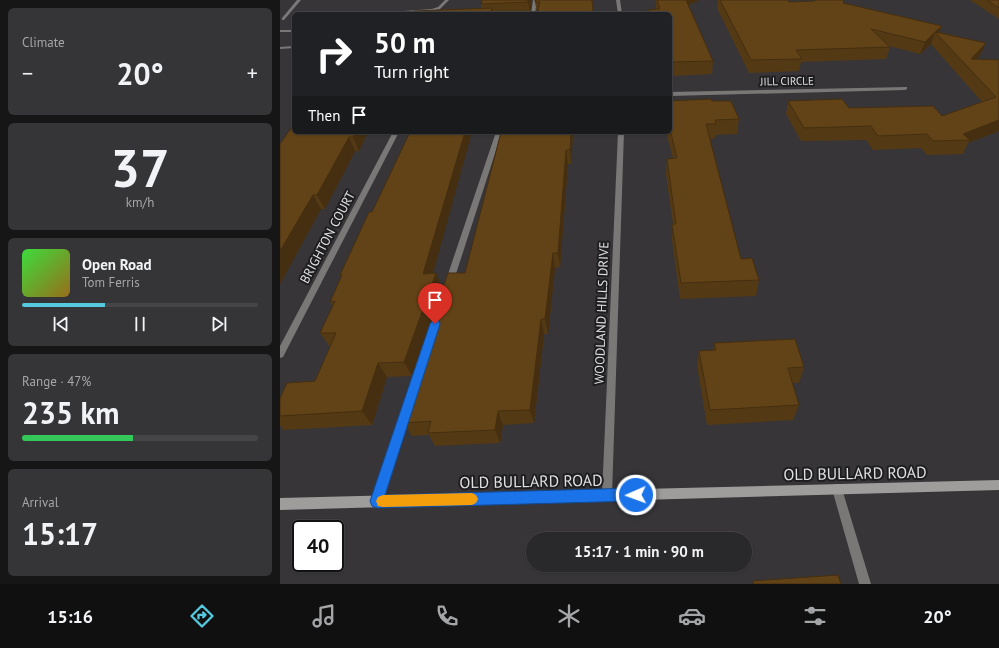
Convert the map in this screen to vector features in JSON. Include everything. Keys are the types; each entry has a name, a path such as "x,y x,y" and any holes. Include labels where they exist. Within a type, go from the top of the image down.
{"street":[{"path":"281,20 299,0"},
{"path":"404,12 440,8 447,0"},
{"path":"533,12 535,0"},
{"path":"618,0 620,12"},
{"path":"281,20 288,19"},
{"path":"280,32 292,31"},
{"path":"280,48 292,47"},
{"name":"JILL CIRCLE","path":"672,94 905,88"},
{"name":"BRIGHTON COURT","path":"280,354 395,134"},
{"path":"446,290 498,134"},
{"name":"WOODLAND HILLS DRIVE","path":"607,496 621,134"},
{"path":"377,501 422,366"},
{"name":"OLD BULLARD ROAD","path":"280,504 999,485"},
{"path":"837,489 865,584"}],"building":[{"path":"482,0 528,0 528,2 481,4"},
{"path":"535,0 592,0 593,11 538,12 540,2 535,2"},
{"path":"657,0 686,0 713,61 672,62 672,12 648,12 648,10 660,9"},
{"path":"720,0 788,0 789,2 844,0 843,3 942,26 925,42 871,29 890,47 796,50 802,59 751,60"},
{"path":"987,0 999,0 999,8"},
{"path":"492,8 491,12 414,11"},
{"path":"935,32 986,43 971,59 999,60 999,120 963,134 970,140 933,141 927,134 878,136 871,126 804,128 788,101 842,99 849,108 933,106 942,116 996,97"},
{"path":"711,99 712,101 731,101 739,119 715,120 716,124 706,124 741,259 752,258 759,280 681,283 672,224 676,224 667,159 677,158 671,134 672,101"},
{"path":"292,127 292,134 355,134 353,137 349,137 317,195 313,195 280,251 280,144"},
{"path":"409,134 464,134 423,274 436,273 404,362 378,363 362,411 280,416 280,398 287,383 315,381 336,333 320,333 335,301 330,302 342,275 340,275 369,212 372,212"},
{"path":"500,134 571,134 570,150 566,150 558,253 553,253 545,319 541,319 530,410 498,411 495,430 428,433 431,421 404,423 422,361 418,361 448,273 465,273"},
{"path":"795,339 804,367 788,368 799,405 710,410 699,351 716,350 714,343"},
{"path":"838,575 841,584 753,584 753,581"}],"slow traffic":[{"path":"383,501 472,499"}],"route":[{"path":"435,324 377,501 636,495"}]}
